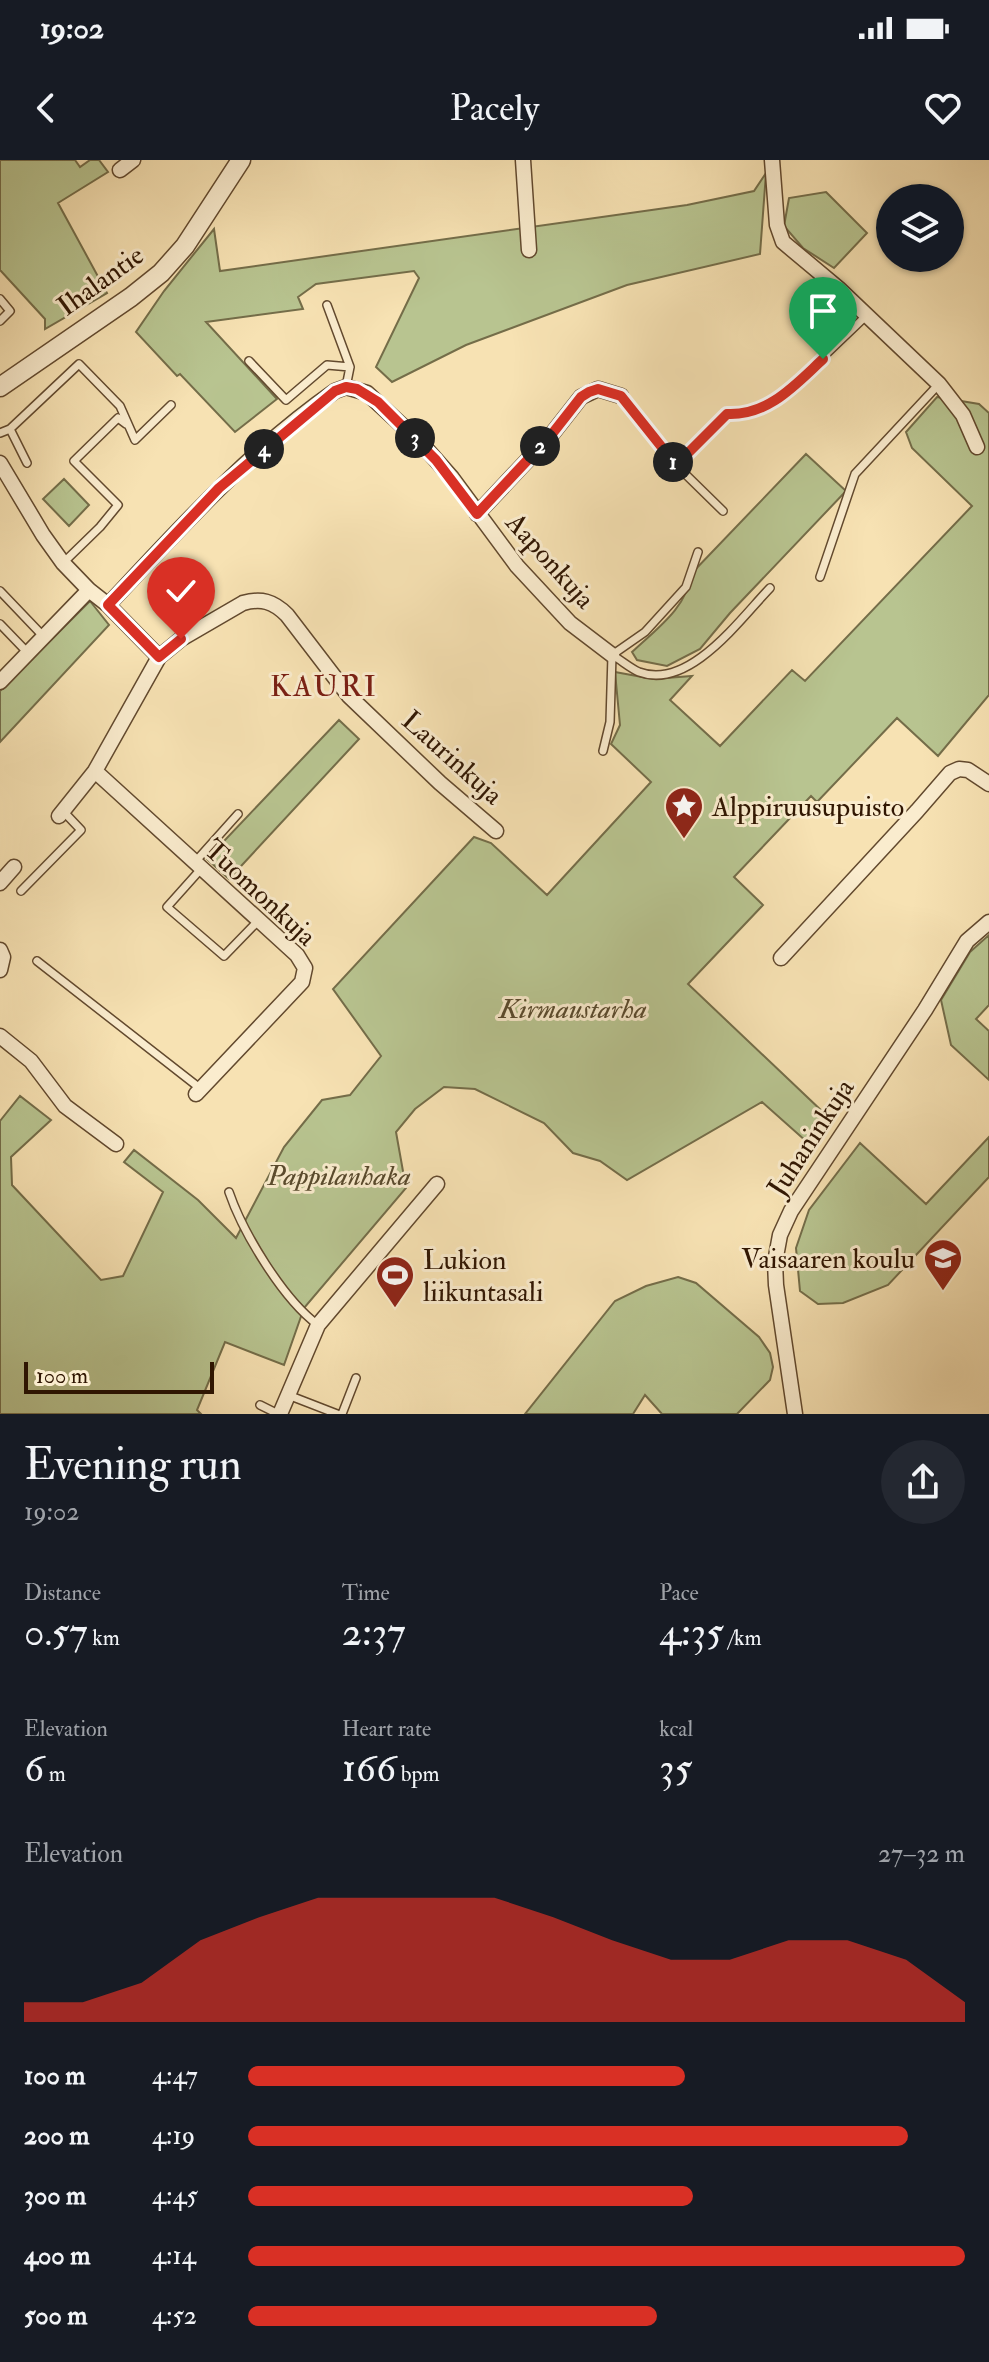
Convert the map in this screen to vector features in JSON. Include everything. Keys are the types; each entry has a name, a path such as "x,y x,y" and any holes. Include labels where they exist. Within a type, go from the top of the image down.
{"street":[{"path":"120,170 133,160"},
{"path":"523,160 529,250"},
{"path":"772,160 777,225 783,242 867,315 939,384 963,415 977,447"},
{"name":"Ihalantie","path":"0,387 161,273 185,246 233,164"},
{"path":"108,605 219,488 326,397 346,387"},
{"name":"Aaponkuja","path":"346,387 367,393 421,443 452,478 517,566 570,623 612,655"},
{"path":"477,514 552,434 581,397 598,389 621,396"},
{"path":"0,463 63,563 159,657 95,771 61,813"},
{"path":"0,682 89,590"},
{"name":"Laurinkuja","path":"159,657 181,639 243,603 254,600 277,605 349,696 440,783 496,831"},
{"path":"781,958 950,773 959,769 968,770 989,784"},
{"name":"Tuomonkuja","path":"95,771 297,955 305,968 302,982 199,1091"},
{"path":"0,883 14,867"},
{"name":"Juhaninkuja","path":"795,1414 776,1285 775,1262 780,1235 791,1211 925,1010 967,941 989,922"},
{"path":"0,950 3,957 0,970"},
{"path":"0,1036 31,1061 65,1106 116,1144"},
{"path":"279,1414 318,1325 437,1184"}],"lane":[{"path":"0,299 10,311 0,321"},
{"path":"327,305 350,367 346,387"},
{"path":"676,465 727,414 740,415 776,402 867,315"},
{"path":"249,361 286,400 327,365 350,367"},
{"path":"0,433 10,429 79,364 120,406 135,440 171,405"},
{"path":"820,577 855,474 939,384"},
{"path":"621,396 676,465 723,511"},
{"path":"63,563 118,505 74,461 118,418 129,427"},
{"path":"10,429 27,463"},
{"path":"612,655 645,632 686,587 698,552"},
{"path":"612,655 640,672 653,674 691,667 770,588"},
{"path":"0,591 44,637"},
{"path":"0,624 28,653"},
{"path":"603,751 610,722 612,655"},
{"path":"21,891 81,830 61,813"},
{"path":"238,814 167,907 224,956 258,921"},
{"path":"37,961 199,1091"},
{"path":"229,1192 247,1236 294,1302 318,1325"},
{"path":"288,1395 340,1414 356,1378"},
{"path":"260,1405 279,1414"}],"green space":[{"path":"0,160 75,160 80,167 90,160 99,160 108,172 58,203 107,293 45,329 45,319 0,270"},
{"path":"766,173 760,254 627,285 466,345 392,382 376,367 419,278 414,271 316,284 298,297 303,309 206,322 277,399 235,432 136,332 164,291 214,229 220,271 687,205 754,191"},
{"path":"826,192 867,233 834,268 803,248 784,226 789,198"},
{"name":"Kirmaustarha","path":"937,397 979,404 989,413 989,695 938,756 897,718 817,802 811,796 734,877 763,905 688,984 825,1114 807,1142 762,1102 627,1180 600,1161 573,1153 544,1123 475,1089 444,1087 415,1109 396,1132 406,1188 304,1308 284,1365 225,1342 197,1410 201,1414 0,1414 0,1121 20,1096 51,1120 11,1157 12,1185 101,1280 123,1276 163,1192 124,1162 134,1150 198,1200 236,1238 284,1147 322,1100 350,1095 381,1056 333,989 474,837 491,843 547,895 651,782 611,744 620,725 615,672 653,679 692,676 670,700 720,746 792,670 805,681 972,506 912,448 906,432"},
{"path":"806,454 846,491 700,649 667,666 637,660 632,652 677,607 689,586 691,574"},
{"path":"64,479 89,505 69,526 43,499"},
{"path":"90,601 109,625 0,742 0,691"},
{"path":"339,720 359,739 229,879 207,859"},
{"path":"989,935 989,1005 976,1019 989,1031 989,1080 951,1045 941,1000 970,952"},
{"path":"989,1137 989,1177 888,1285 843,1303 818,1304 800,1291 796,1248 809,1210 860,1143 926,1204"},
{"path":"678,1277 696,1283 759,1337 770,1353 773,1367 770,1380 737,1414 662,1414 645,1395 633,1414 525,1414 615,1301 646,1286"}],"place":[{"name":"Alppiruusupuisto","path":"684,840"},
{"name":"Vaisaaren koulu","path":"943,1292"},
{"name":"Lukion liikuntasali","path":"395,1309"}],"district":[{"name":"KAURI","path":"324,686"}],"route":[{"path":"181,639 159,657 108,605 219,488 335,391 346,387 357,389 378,402 452,478 477,514 552,434 581,397 589,392 598,389 621,396 676,465 727,414 740,415 776,402 823,359"}],"park label":[{"name":"Pappilanhaka","path":"339,1175"}]}
